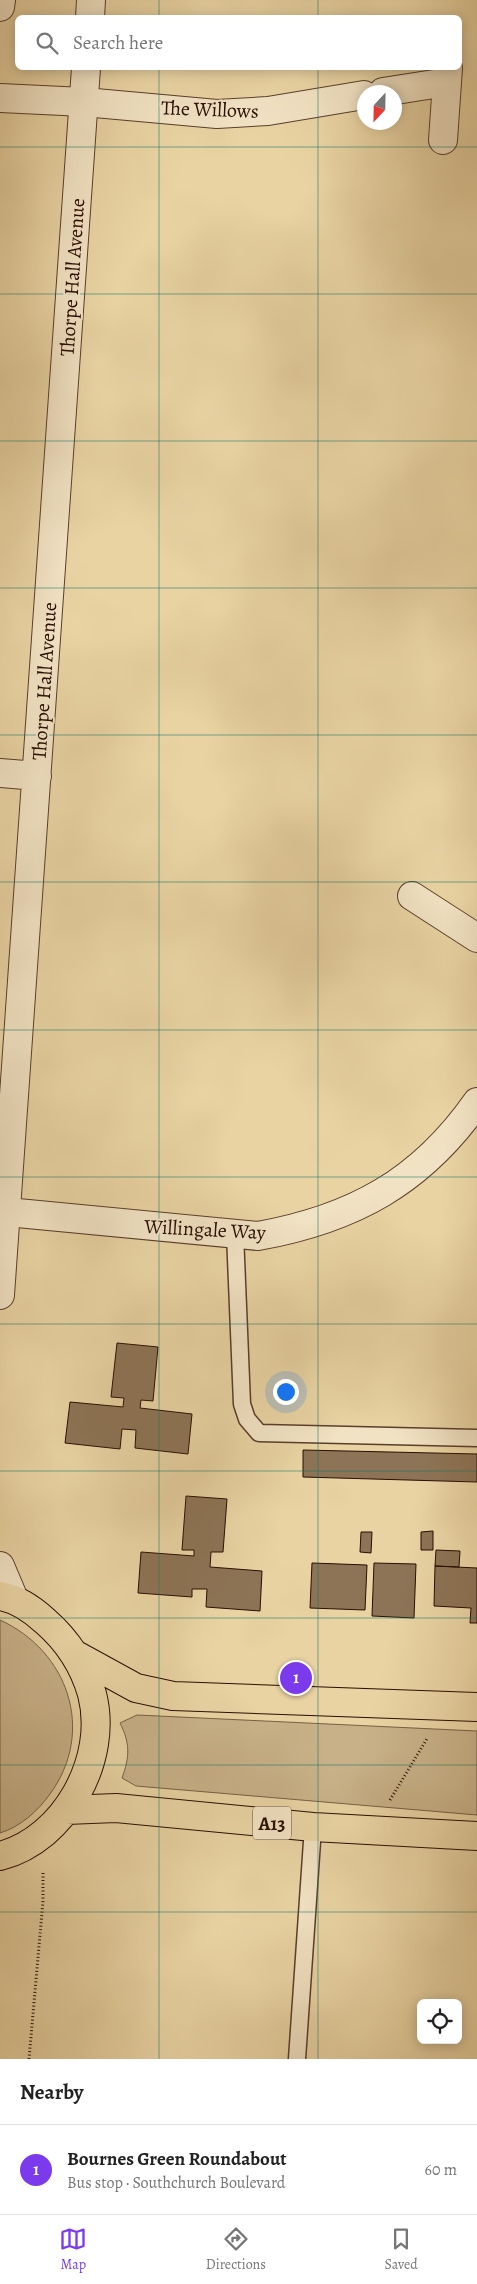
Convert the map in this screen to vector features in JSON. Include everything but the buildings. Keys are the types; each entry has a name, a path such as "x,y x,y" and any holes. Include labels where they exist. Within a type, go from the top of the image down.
{"main road":[{"path":"3,1859 42,1835 66,1810 79,1788 91,1759 94,1727 92,1694 74,1654 60,1634 7,1597"},
{"path":"74,1654 136,1688 173,1696 477,1707"},
{"name":"A13","path":"66,1810 116,1808 313,1827 477,1836"}],"street":[{"path":"0,0 0,7"},
{"path":"90,15 91,0"},
{"name":"Thorpe Hall Avenue","path":"0,1295 86,70"},
{"path":"402,87 448,75 443,140"},
{"name":"The Willows","path":"0,98 84,102 217,114 268,111 357,97"},
{"path":"0,773 37,776"},
{"path":"412,896 477,938"},
{"name":"Willingale Way","path":"7,1212 258,1236 290,1230 360,1206 392,1187 428,1160 465,1119 477,1102"},
{"path":"0,1566 7,1597"}],"lane":[{"path":"235,1234 242,1404 247,1419 259,1433 477,1438"},
{"path":"297,2059 313,1827"}],"path":[{"path":"372,1830 446,1706"},
{"path":"29,2059 43,1902 42,1835"}],"shaded area":[{"path":"0,1620 24,1634 43,1651 58,1672 68,1695 72,1719 71,1745 64,1770 50,1794 28,1818 15,1827 0,1833"},
{"path":"137,1715 477,1731 477,1815 136,1786 122,1778 128,1750 126,1737 120,1723"}],"place":[{"name":"Bournes Green Roundabout","path":"296,1678"}]}
